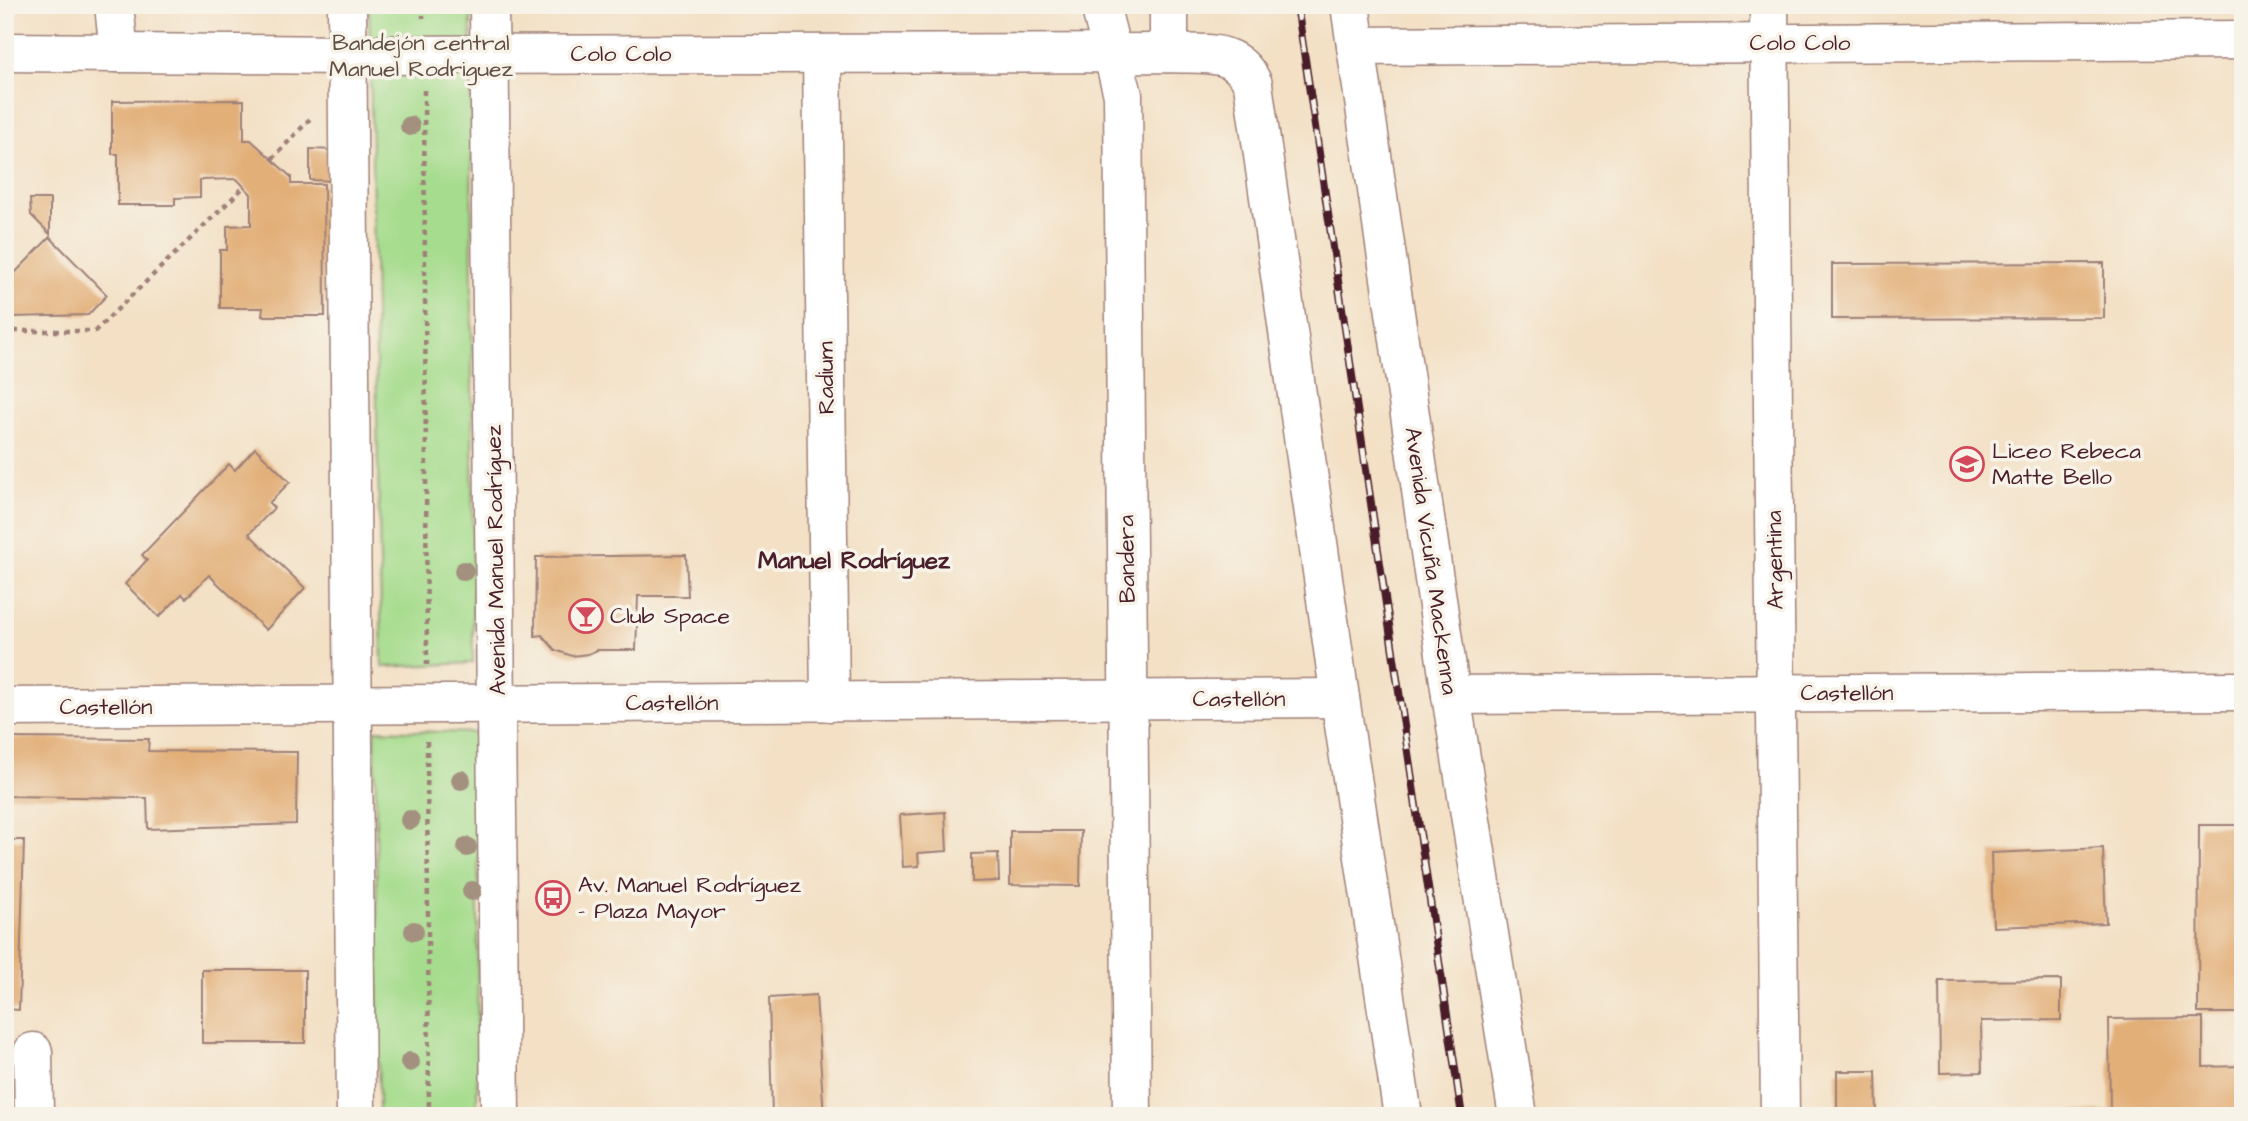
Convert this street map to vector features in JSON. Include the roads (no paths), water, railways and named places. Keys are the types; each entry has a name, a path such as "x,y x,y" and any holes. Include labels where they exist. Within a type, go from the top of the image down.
{"street":[{"path":"114,5 119,53"},
{"path":"347,5 356,1116"},
{"name":"Avenida Manuel Rodríguez","path":"489,5 500,1116"},
{"name":"Bandera","path":"1100,5 1123,95 1132,1116"},
{"path":"1169,5 1169,53"},
{"name":"Avenida Vicuña Mackenna","path":"1350,5 1451,695 1518,1116"},
{"name":"Argentina","path":"1769,5 1780,1116"},
{"name":"Colo Colo","path":"1356,46 2243,40"},
{"name":"Colo Colo","path":"5,52 347,55 1224,55 1247,71 1253,84 1340,698"},
{"name":"Radium","path":"822,54 830,702"},
{"name":"Castellón","path":"1451,695 2243,691"},
{"path":"1340,698 1403,1116"},
{"name":"Castellón","path":"5,707 1340,698"},
{"path":"33,1052 34,1116"}],"railway":[{"path":"1297,5 1462,1116"}],"place":[{"name":"Liceo Rebeca Matte Bello","path":"1967,464"},
{"name":"Club Space","path":"586,616"},
{"name":"Av. Manuel Rodríguez - Plaza Mayor","path":"553,898"}],"district":[{"name":"Manuel Rodríguez","path":"854,561"}],"park label":[{"name":"Bandejón central Manuel Rodriguez","path":"421,56"}]}
